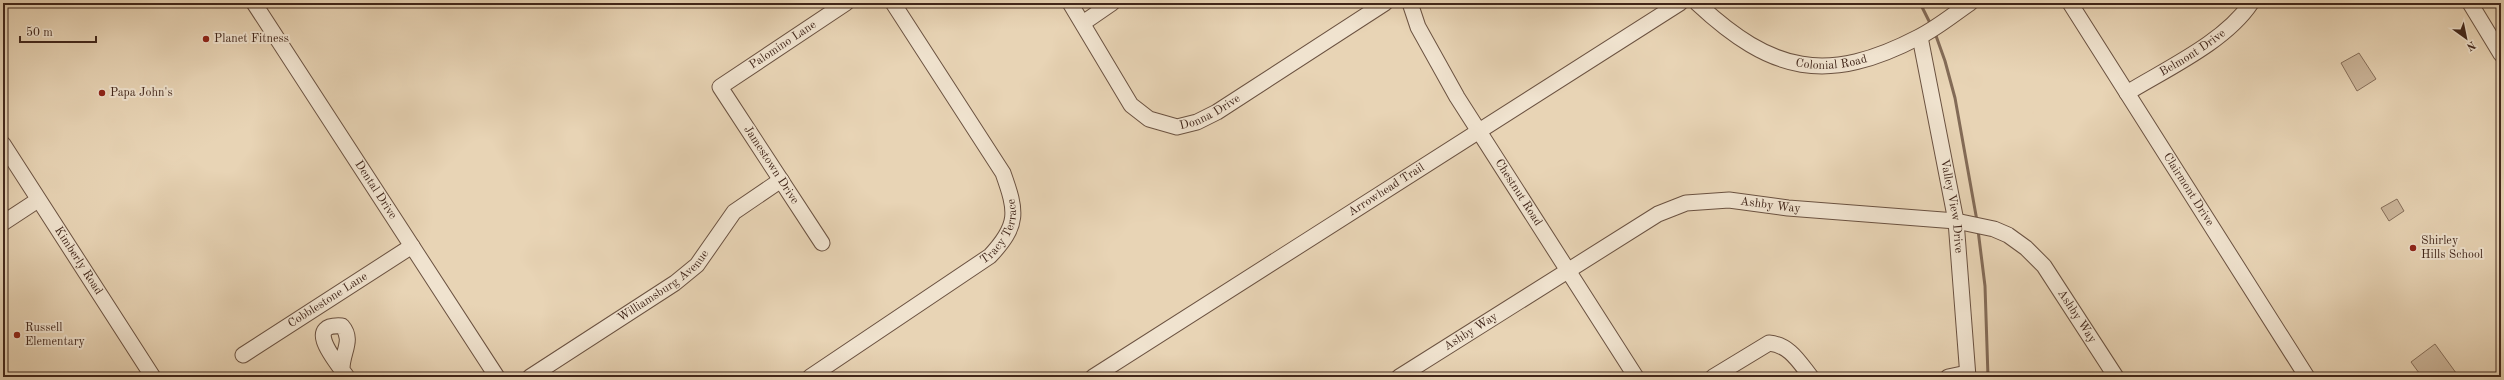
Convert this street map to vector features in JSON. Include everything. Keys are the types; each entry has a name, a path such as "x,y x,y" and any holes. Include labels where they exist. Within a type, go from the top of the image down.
{"street":[{"name":"Dental Drive","path":"254,3 498,377"},
{"name":"Palomino Lane","path":"720,87 846,3"},
{"name":"Tracy Terrace","path":"810,377 990,256 1003,242 1013,222 1012,200 1004,173 893,3"},
{"name":"Donna Drive","path":"1070,3 1131,104 1149,119 1177,127 1198,122 1217,112 1386,3"},
{"path":"1083,23 1112,3"},
{"name":"Chestnut Road","path":"1410,3 1418,27 1479,132 1569,269 1636,377"},
{"name":"Arrowhead Trail","path":"1093,377 1680,3"},
{"name":"Colonial Road","path":"1697,3 1740,40 1760,52 1786,61 1831,67 1853,64 1920,37 1970,3"},
{"name":"Clairmont Drive","path":"2070,3 2307,377"},
{"name":"Belmont Drive","path":"2127,93 2220,34 2242,16 2251,3"},
{"path":"2470,3 2501,54"},
{"name":"Valley View Drive","path":"1920,37 1956,222 1967,375"},
{"name":"Jamestown Drive","path":"720,87 822,242"},
{"name":"Kimberly Road","path":"3,144 153,377"},
{"name":"Williamsburg Avenue","path":"530,377 675,283 697,265 734,212 781,180"},
{"path":"3,223 38,200"},
{"name":"Ashby Way","path":"1399,377 1658,214 1686,203 1729,200 1788,208 1956,222 1994,229 2008,235 2026,248 2044,266 2061,290 2116,377"},
{"name":"Cobblestone Lane","path":"244,355 412,246"},
{"path":"318,307 329,328"},
{"path":"329,328 342,326 347,332 349,341 342,358 344,373"},
{"path":"329,328 323,338 325,346 344,373"},
{"path":"1713,377 1769,343 1778,344 1790,351 1812,377"},
{"path":"1948,377 1967,375"}],"shaded area":[{"path":"2359,53 2376,79 2357,91 2341,63"},
{"path":"2397,199 2404,211 2389,221 2381,208"},
{"path":"2435,344 2459,377 2422,377 2411,362"}],"waterway":[{"path":"1920,3 1931,25"},
{"path":"1935,33 1945,61 1955,98 1977,221"},
{"path":"1978,230 1985,286 1988,377"}],"place":[{"name":"Planet Fitness","path":"206,39"},
{"name":"Papa John's","path":"102,93"},
{"name":"Shirley Hills School","path":"2413,248"},
{"name":"Russell Elementary","path":"17,335"}]}
